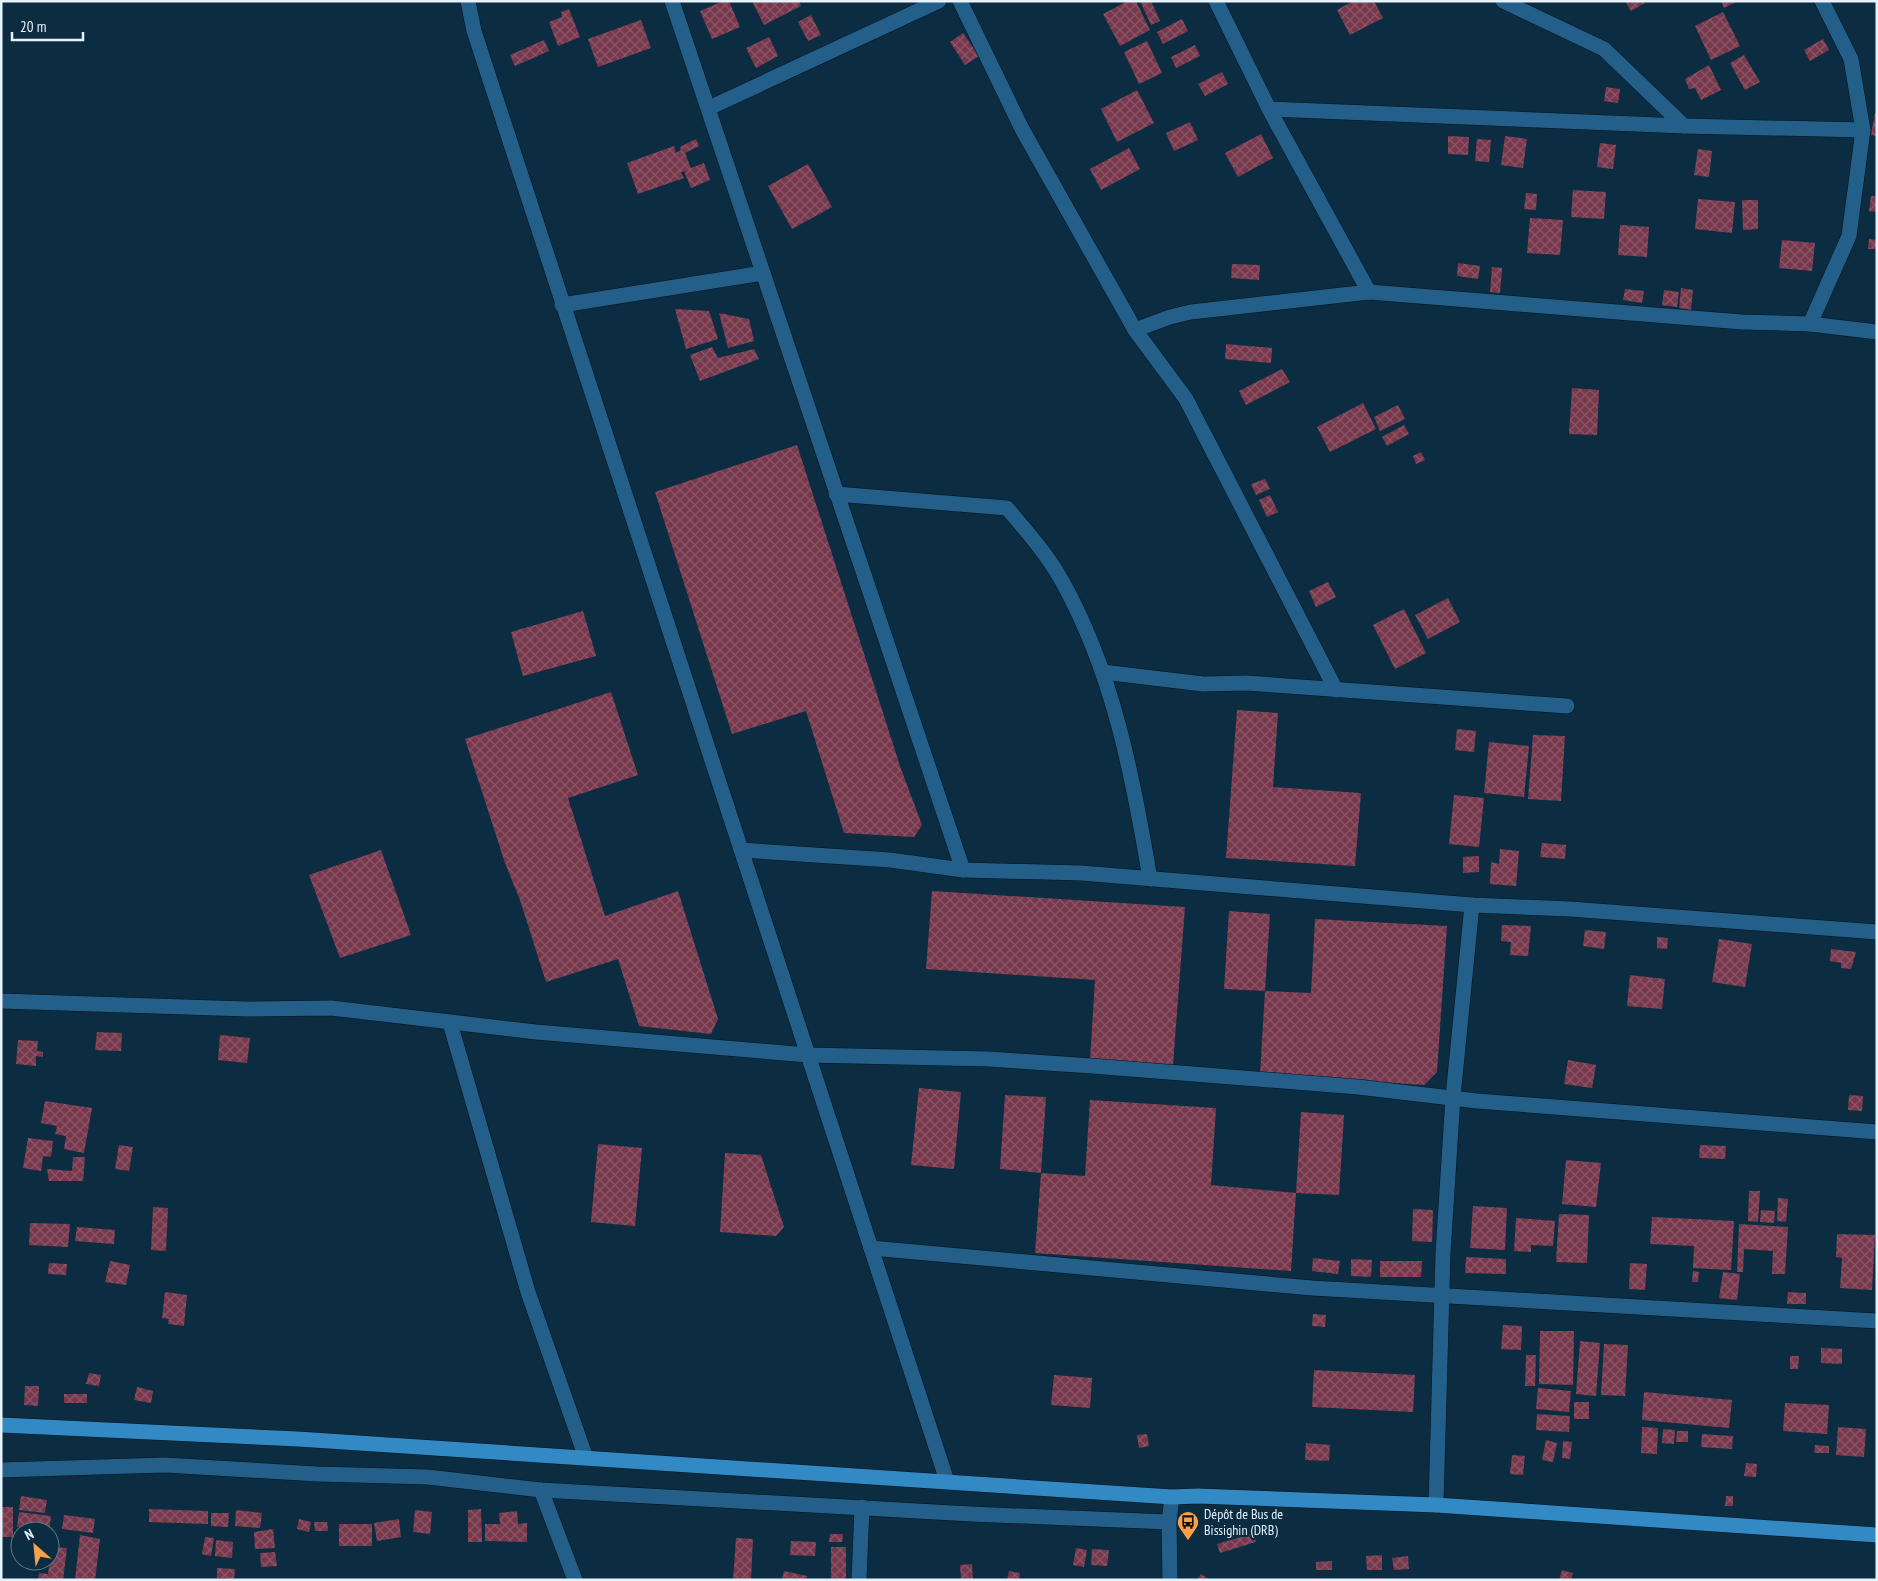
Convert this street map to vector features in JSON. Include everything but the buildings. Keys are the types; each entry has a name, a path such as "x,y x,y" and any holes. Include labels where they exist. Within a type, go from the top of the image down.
{"main road":[{"path":"1,1425 298,1439 1172,1497 1198,1496 1436,1505 1877,1535"}],"street":[{"path":"468,1 474,31 562,305 947,1481"},
{"path":"672,1 963,870"},
{"path":"709,108 939,1"},
{"path":"960,1 1022,129 1135,330 1186,399 1336,690"},
{"path":"1216,1 1269,110 1369,292"},
{"path":"1503,1 1604,49 1684,126"},
{"path":"1810,324 1849,236 1863,130 1851,59 1822,1"},
{"path":"1269,110 1684,126 1863,130"},
{"path":"562,305 763,273"},
{"path":"1135,330 1170,317 1191,312 1369,292 1742,322 1810,324 1877,332"},
{"path":"836,494 1007,508 1043,551 1062,581 1103,672 1137,800 1150,879"},
{"path":"1103,672 1203,684 1247,683 1567,706"},
{"path":"741,850 890,860 963,870 1081,873 1213,886 1472,905 1570,909 1877,932"},
{"path":"1436,1505 1441,1295 1453,1098 1472,905"},
{"path":"1,1001 246,1008 331,1008 450,1022 808,1055 1016,1061 1358,1087 1453,1098 1877,1132"},
{"path":"450,1022 525,1283 586,1458"},
{"path":"871,1248 1312,1288 1877,1321"},
{"path":"1,1470 165,1465 317,1474 428,1477 541,1490 1169,1522"},
{"path":"541,1490 576,1580"},
{"path":"1170,1580 1169,1522 1172,1497"},
{"path":"859,1580 862,1507"}],"place":[{"name":"Dépôt de Bus de Bissighin (DRB)","path":"1188,1541"}]}
